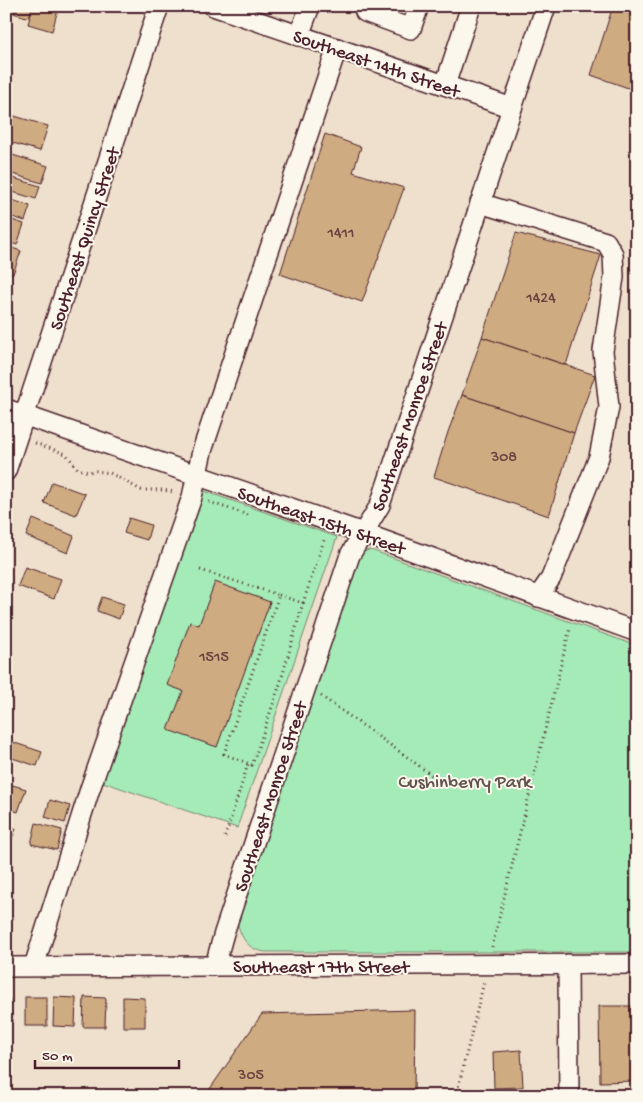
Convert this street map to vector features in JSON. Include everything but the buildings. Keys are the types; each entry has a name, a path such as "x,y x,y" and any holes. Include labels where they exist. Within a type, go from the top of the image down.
{"street":[{"name":"Southeast Quincy Street","path":"6,471 159,6"},
{"name":"Southeast 14th Street","path":"212,6 512,108"},
{"path":"299,36 310,6"},
{"path":"366,6 365,12 411,29 419,6"},
{"path":"445,85 471,6"},
{"name":"Southeast Monroe Street","path":"215,965 350,555 380,505 546,6"},
{"path":"34,966 90,790 192,496 202,451 337,48"},
{"path":"480,203 606,242 613,254 614,277 603,350 609,408 599,457 551,578 538,597"},
{"name":"Southeast 15th Street","path":"6,409 363,533 637,632"},
{"path":"568,964 568,1096"},
{"name":"Southeast 17th Street","path":"6,967 637,964"}],"path":[{"path":"200,570 279,595 303,603 277,693 252,765 224,754 279,595"},
{"path":"493,944 574,609"},
{"path":"304,690 321,695 445,785"},
{"path":"225,838 248,764"},
{"path":"456,1096 485,979"}],"green space":[{"path":"201,490 337,537 237,828 100,781"},
{"name":"Cushinberry Park","path":"369,550 637,646 637,952 265,952 250,946 243,938 237,922 358,558 363,552"}]}
